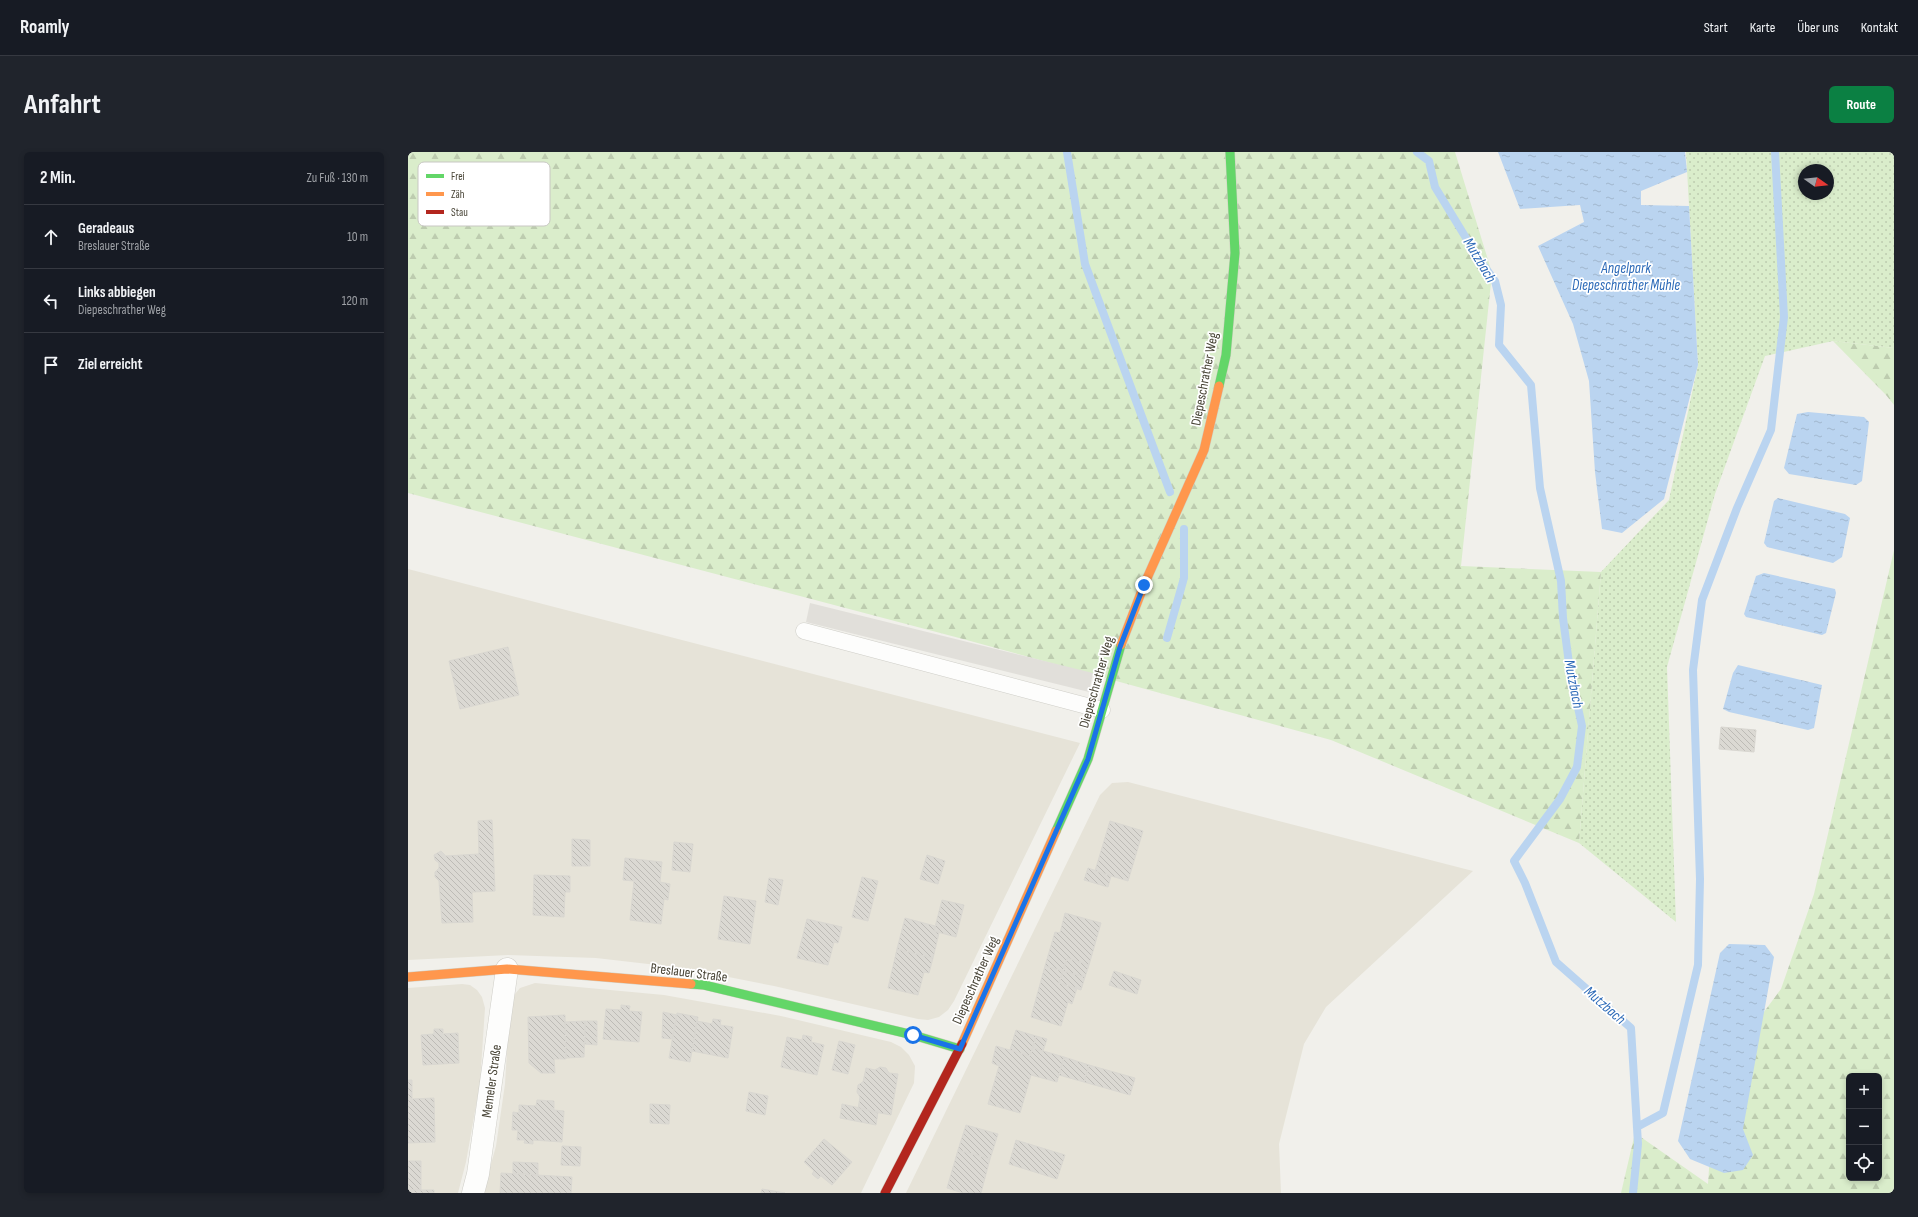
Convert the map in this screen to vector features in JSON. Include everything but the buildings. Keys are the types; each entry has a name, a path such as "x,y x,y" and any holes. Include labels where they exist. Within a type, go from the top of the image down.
{"street":[{"name":"Diepeschrather Weg","path":"885,1193 960,1049 1088,759 1120,647 1141,592 1204,450 1226,355 1235,253 1230,152"},
{"name":"Breslauer Straße","path":"408,977 507,969 704,985 913,1035 960,1049"},
{"name":"Memeler Straße","path":"473,1193 478,1174 507,969"}],"lane":[{"path":"804,631 1102,710"}],"shaded area":[{"path":"408,569 1080,743 954,1001 948,1010 939,1017 928,1020 918,1019 774,986 683,968 596,958 508,955 408,960"},
{"path":"810,603 1093,673 1089,692 806,622"},
{"path":"1128,782 1473,871 1326,1007 1304,1044 1279,1144 1281,1193 906,1193 1100,795 1112,783"},
{"path":"535,983 664,995 781,1016 891,1042 901,1047 909,1055 915,1066 914,1083 861,1193 483,1193 496,1146 505,1084 510,1000 520,988"},
{"path":"462,984 470,985 477,990 482,997 485,1008 480,1083 466,1162 458,1193 408,1193 408,988"}],"green space":[{"path":"408,152 1455,152 1492,273 1461,566 1601,572 1579,843 1331,740 963,639 408,493"},
{"path":"1686,152 1894,152 1894,348 1833,341 1765,356 1715,494 1667,667 1676,922 1579,843 1601,572 1669,500 1698,365"},
{"path":"1833,341 1894,348 1894,405 1886,395"},
{"path":"1894,550 1894,1193 1621,1193 1635,1133 1708,1184 1715,1078 1781,989 1814,894"}],"water":[{"name":"Angelpark Diepeschrather Mühle","path":"1498,152 1685,152 1687,172 1641,191 1641,205 1689,206 1698,365 1664,499 1622,533 1602,529 1595,472 1589,381 1573,324 1538,246 1584,222 1580,205 1520,209"},
{"path":"1808,412 1864,417 1869,422 1862,481 1856,485 1789,474 1784,468 1797,414"},
{"path":"1778,498 1845,514 1850,518 1842,557 1833,563 1767,547 1764,543 1774,501"},
{"path":"1764,573 1835,589 1836,593 1826,633 1822,635 1746,617 1744,614 1756,576"},
{"path":"1738,665 1822,685 1814,728 1808,730 1729,712 1723,709 1733,673"},
{"path":"1729,944 1765,945 1774,957 1743,1129 1753,1155 1743,1170 1724,1173 1690,1159 1678,1141 1720,953"}],"waterway":[{"path":"1067,152 1085,264 1170,492"},
{"name":"Mutzbach","path":"1417,152 1429,161 1435,187 1477,256 1495,281 1501,305 1499,345 1531,385 1540,488 1561,581 1563,618 1570,671 1582,726 1577,767 1560,799 1514,861 1525,883 1556,962 1631,1028 1638,1144 1633,1193"},
{"path":"1637,1127 1663,1113 1698,965 1700,879 1693,670 1702,600 1737,508 1771,430 1784,317 1775,152"},
{"path":"1167,638 1184,578 1184,529"}],"traffic: fast":[{"path":"1219,386 1226,355 1235,253 1230,152"},
{"path":"1056,831 1088,759 1121,645"},
{"path":"691,984 704,985 913,1035 960,1049"}],"traffic: slow":[{"path":"1121,645 1144,585 1204,450 1219,386"},
{"path":"962,1044 1056,831"},
{"path":"408,977 507,969 691,984"}],"traffic: jam":[{"path":"885,1193 962,1044"}],"route":[{"path":"913,1035 960,1049 1088,759 1120,647 1144,585"}]}
